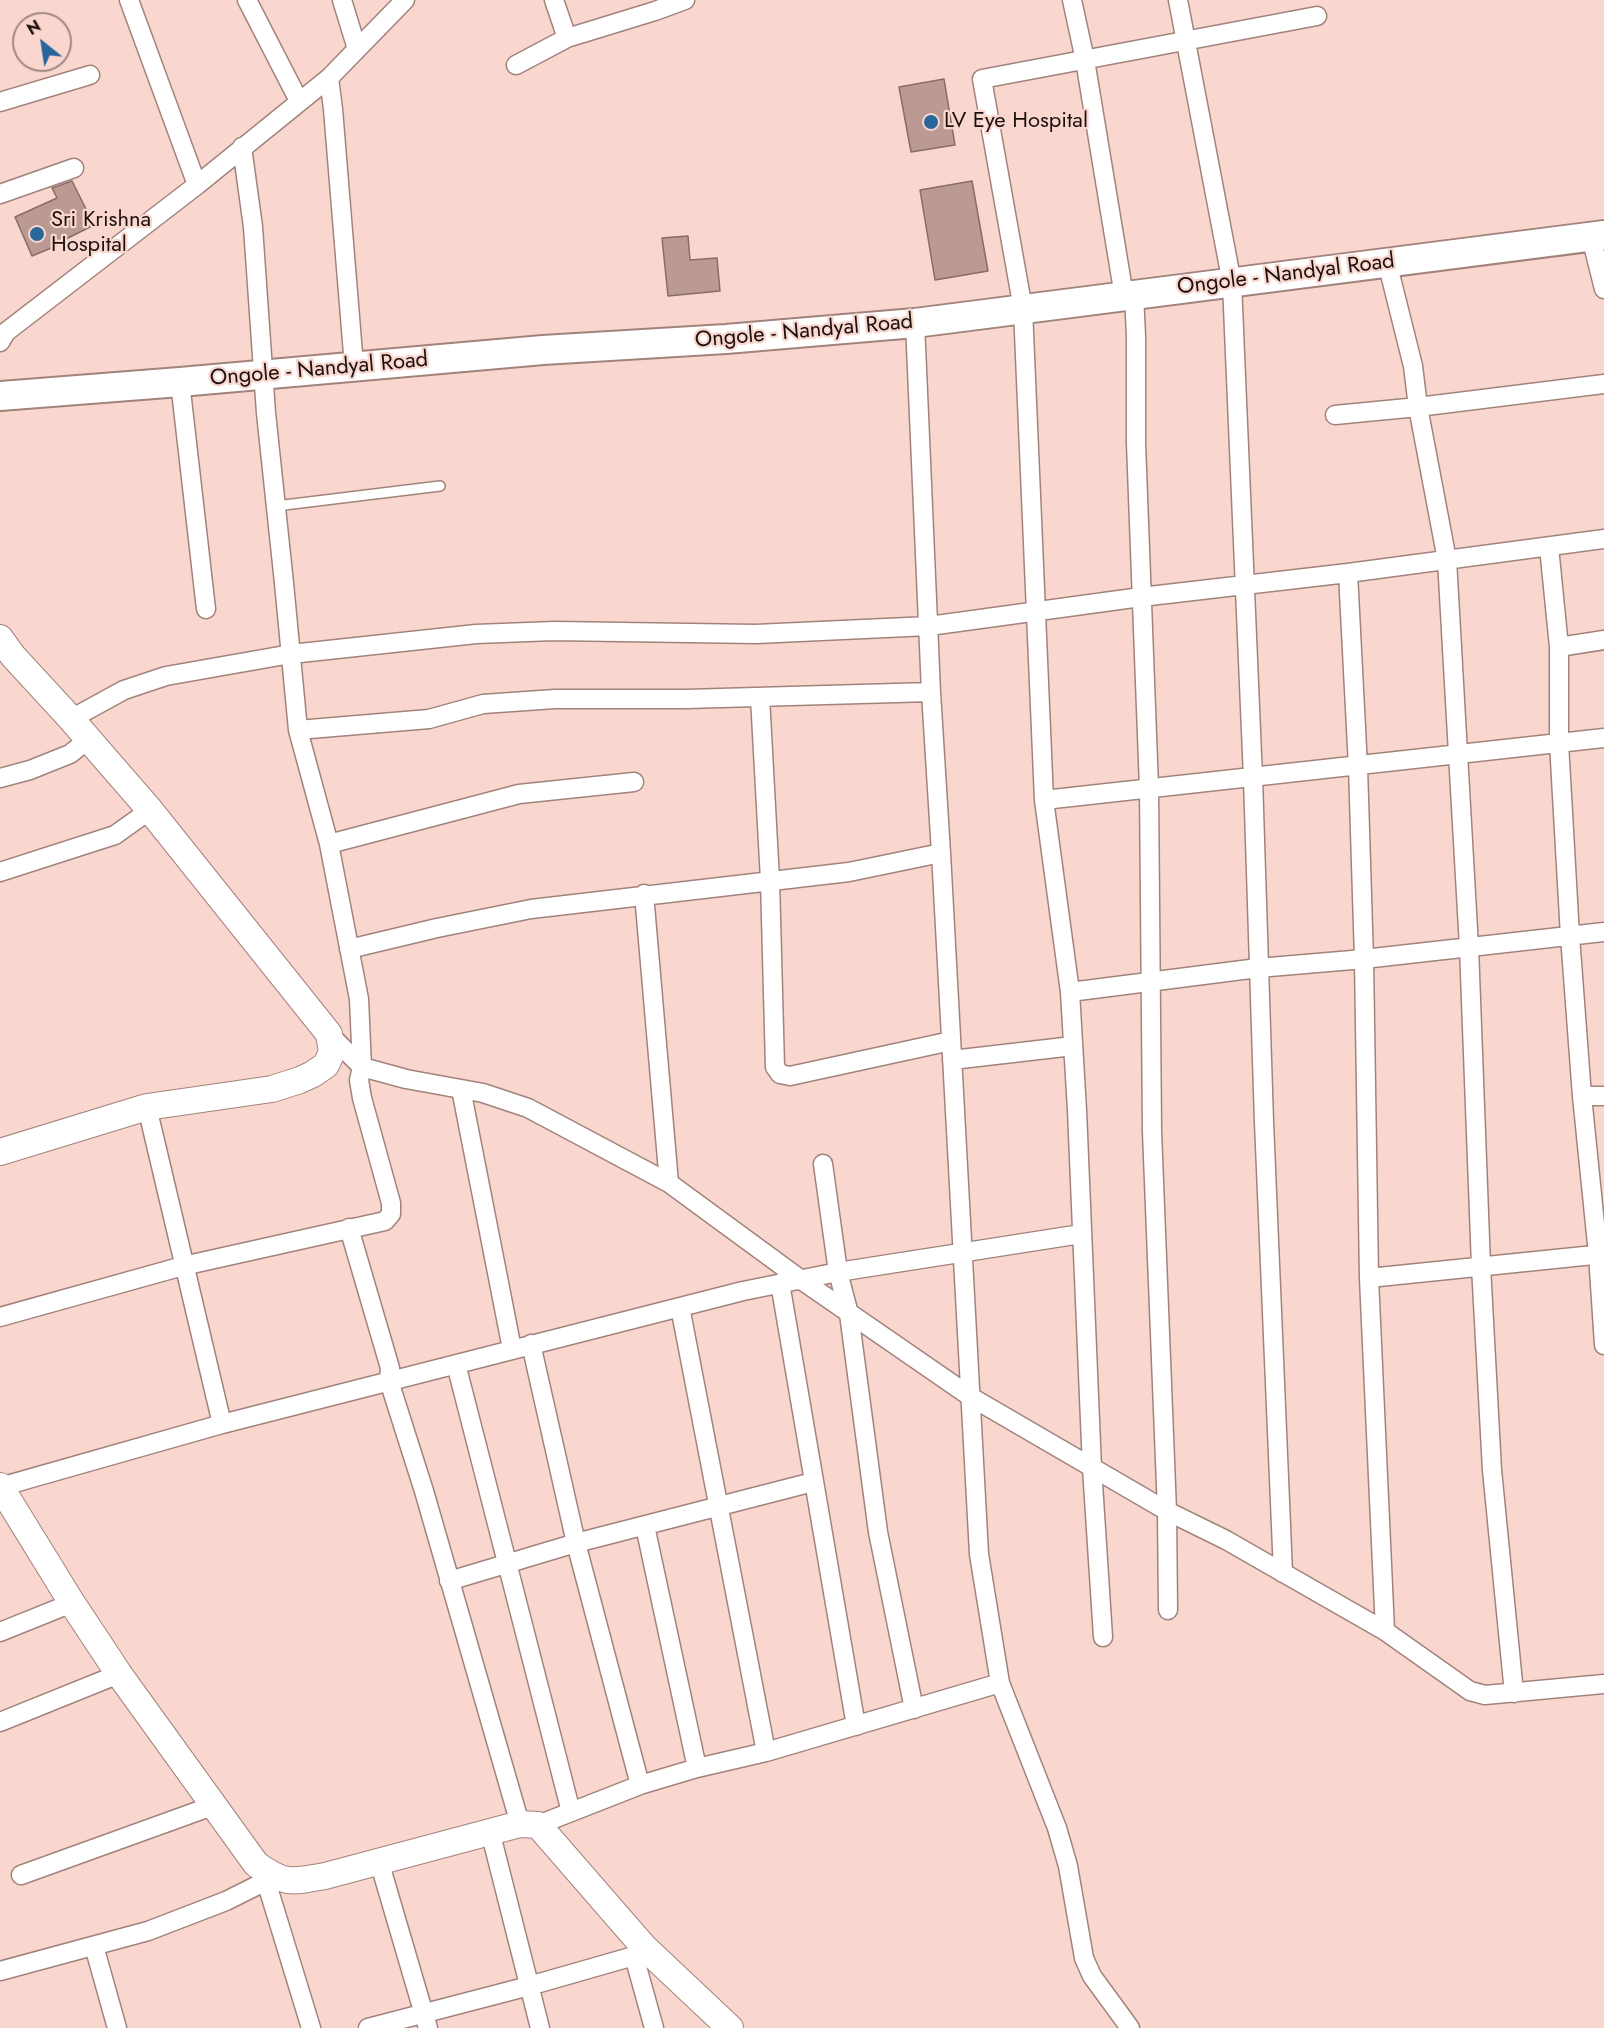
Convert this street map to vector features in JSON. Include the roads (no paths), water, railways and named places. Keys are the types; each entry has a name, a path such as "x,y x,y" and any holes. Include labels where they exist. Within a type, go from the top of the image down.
{"main road":[{"name":"Ongole - Nandyal Road","path":"0,396 543,350 726,339 915,323 1597,236"},
{"path":"0,1152 147,1107 272,1089 314,1074 326,1065 332,1052 329,1034 150,810 71,719 4,651"},
{"path":"0,1486 119,1674 256,1864 270,1879 295,1881 325,1876 490,1832 529,1824 639,1951 730,2028"}],"street":[{"path":"129,0 197,185"},
{"path":"247,0 299,101"},
{"path":"342,0 357,49"},
{"path":"2,331 197,185 329,78 405,0"},
{"path":"554,0 567,38"},
{"path":"516,65 567,38 685,0"},
{"path":"1072,0 1136,337 1136,443 1149,788 1152,1131 1167,1511 1168,1610"},
{"path":"1178,0 1232,283 1283,1573"},
{"path":"1103,1637 1092,1468 1070,992 1044,800 1023,309 982,79 1317,16"},
{"path":"0,102 90,75"},
{"path":"329,78 354,366"},
{"path":"0,1317 183,1266 385,1221 391,1214 391,1203 359,1080 362,1067 359,999 329,844 298,730 266,414 253,227 242,147"},
{"path":"0,194 74,168"},
{"path":"1597,236 1604,289"},
{"path":"1388,262 1413,366 1418,407 1447,560 1469,947 1481,1266 1492,1470 1514,1693"},
{"path":"915,323 931,692 979,1554 1000,1683 1057,1828 1068,1866 1084,1958 1092,1976 1130,2028"},
{"path":"180,382 206,609"},
{"path":"1335,415 1604,384"},
{"path":"71,719 124,690 166,676 291,654 476,634 554,631 756,634 929,626 1141,597 1549,548 1604,539"},
{"path":"1549,548 1559,647 1559,743 1570,936 1582,1096 1601,1254 1604,1345"},
{"path":"1348,573 1358,767 1364,959 1369,1278 1385,1631"},
{"path":"1559,647 1604,640"},
{"path":"298,730 429,719 483,704 555,699 760,697 931,692"},
{"path":"760,697 770,880 775,1067 780,1074 790,1076 951,1041"},
{"path":"1044,800 1604,738"},
{"path":"0,778 30,770 70,754 88,739"},
{"path":"329,844 519,794 634,782"},
{"path":"0,872 115,835 150,810"},
{"path":"349,949 531,909 644,894 849,872 941,853"},
{"path":"644,894 669,1183"},
{"path":"1070,992 1258,968 1364,959 1604,932"},
{"path":"329,1034 362,1067 406,1079 483,1093 528,1108 669,1183 849,1314 971,1397 1167,1511 1226,1540 1385,1631 1470,1690 1485,1695 1604,1684"},
{"path":"952,1060 1073,1046"},
{"path":"461,1089 512,1349"},
{"path":"1582,1096 1604,1096"},
{"path":"147,1107 222,1425"},
{"path":"823,1164 838,1272 849,1314 878,1532 914,1709"},
{"path":"349,1228 390,1368 389,1381 424,1491 449,1581 529,1824 571,1812 640,1785 697,1768 766,1752 1000,1683"},
{"path":"0,1486 531,1344 780,1283 1081,1234"},
{"path":"1369,1278 1601,1254"},
{"path":"780,1283 856,1726"},
{"path":"680,1307 717,1508 766,1752"},
{"path":"531,1344 576,1543 640,1785"},
{"path":"456,1364 571,1812"},
{"path":"449,1581 576,1543 813,1482"},
{"path":"645,1526 697,1768"},
{"path":"0,1632 72,1603"},
{"path":"0,1722 119,1674"},
{"path":"21,1875 215,1805"},
{"path":"490,1832 540,2028"},
{"path":"379,1861 425,2020"},
{"path":"0,1971 148,1931 226,1901 270,1879 311,2028"},
{"path":"94,1946 117,2028"},
{"path":"368,2028 425,2020 639,1951 654,2028"}],"lane":[{"path":"276,506 440,486"}],"place":[{"name":"LV Eye Hospital","path":"931,122"},
{"name":"Sri Krishna Hospital","path":"37,234"}]}
